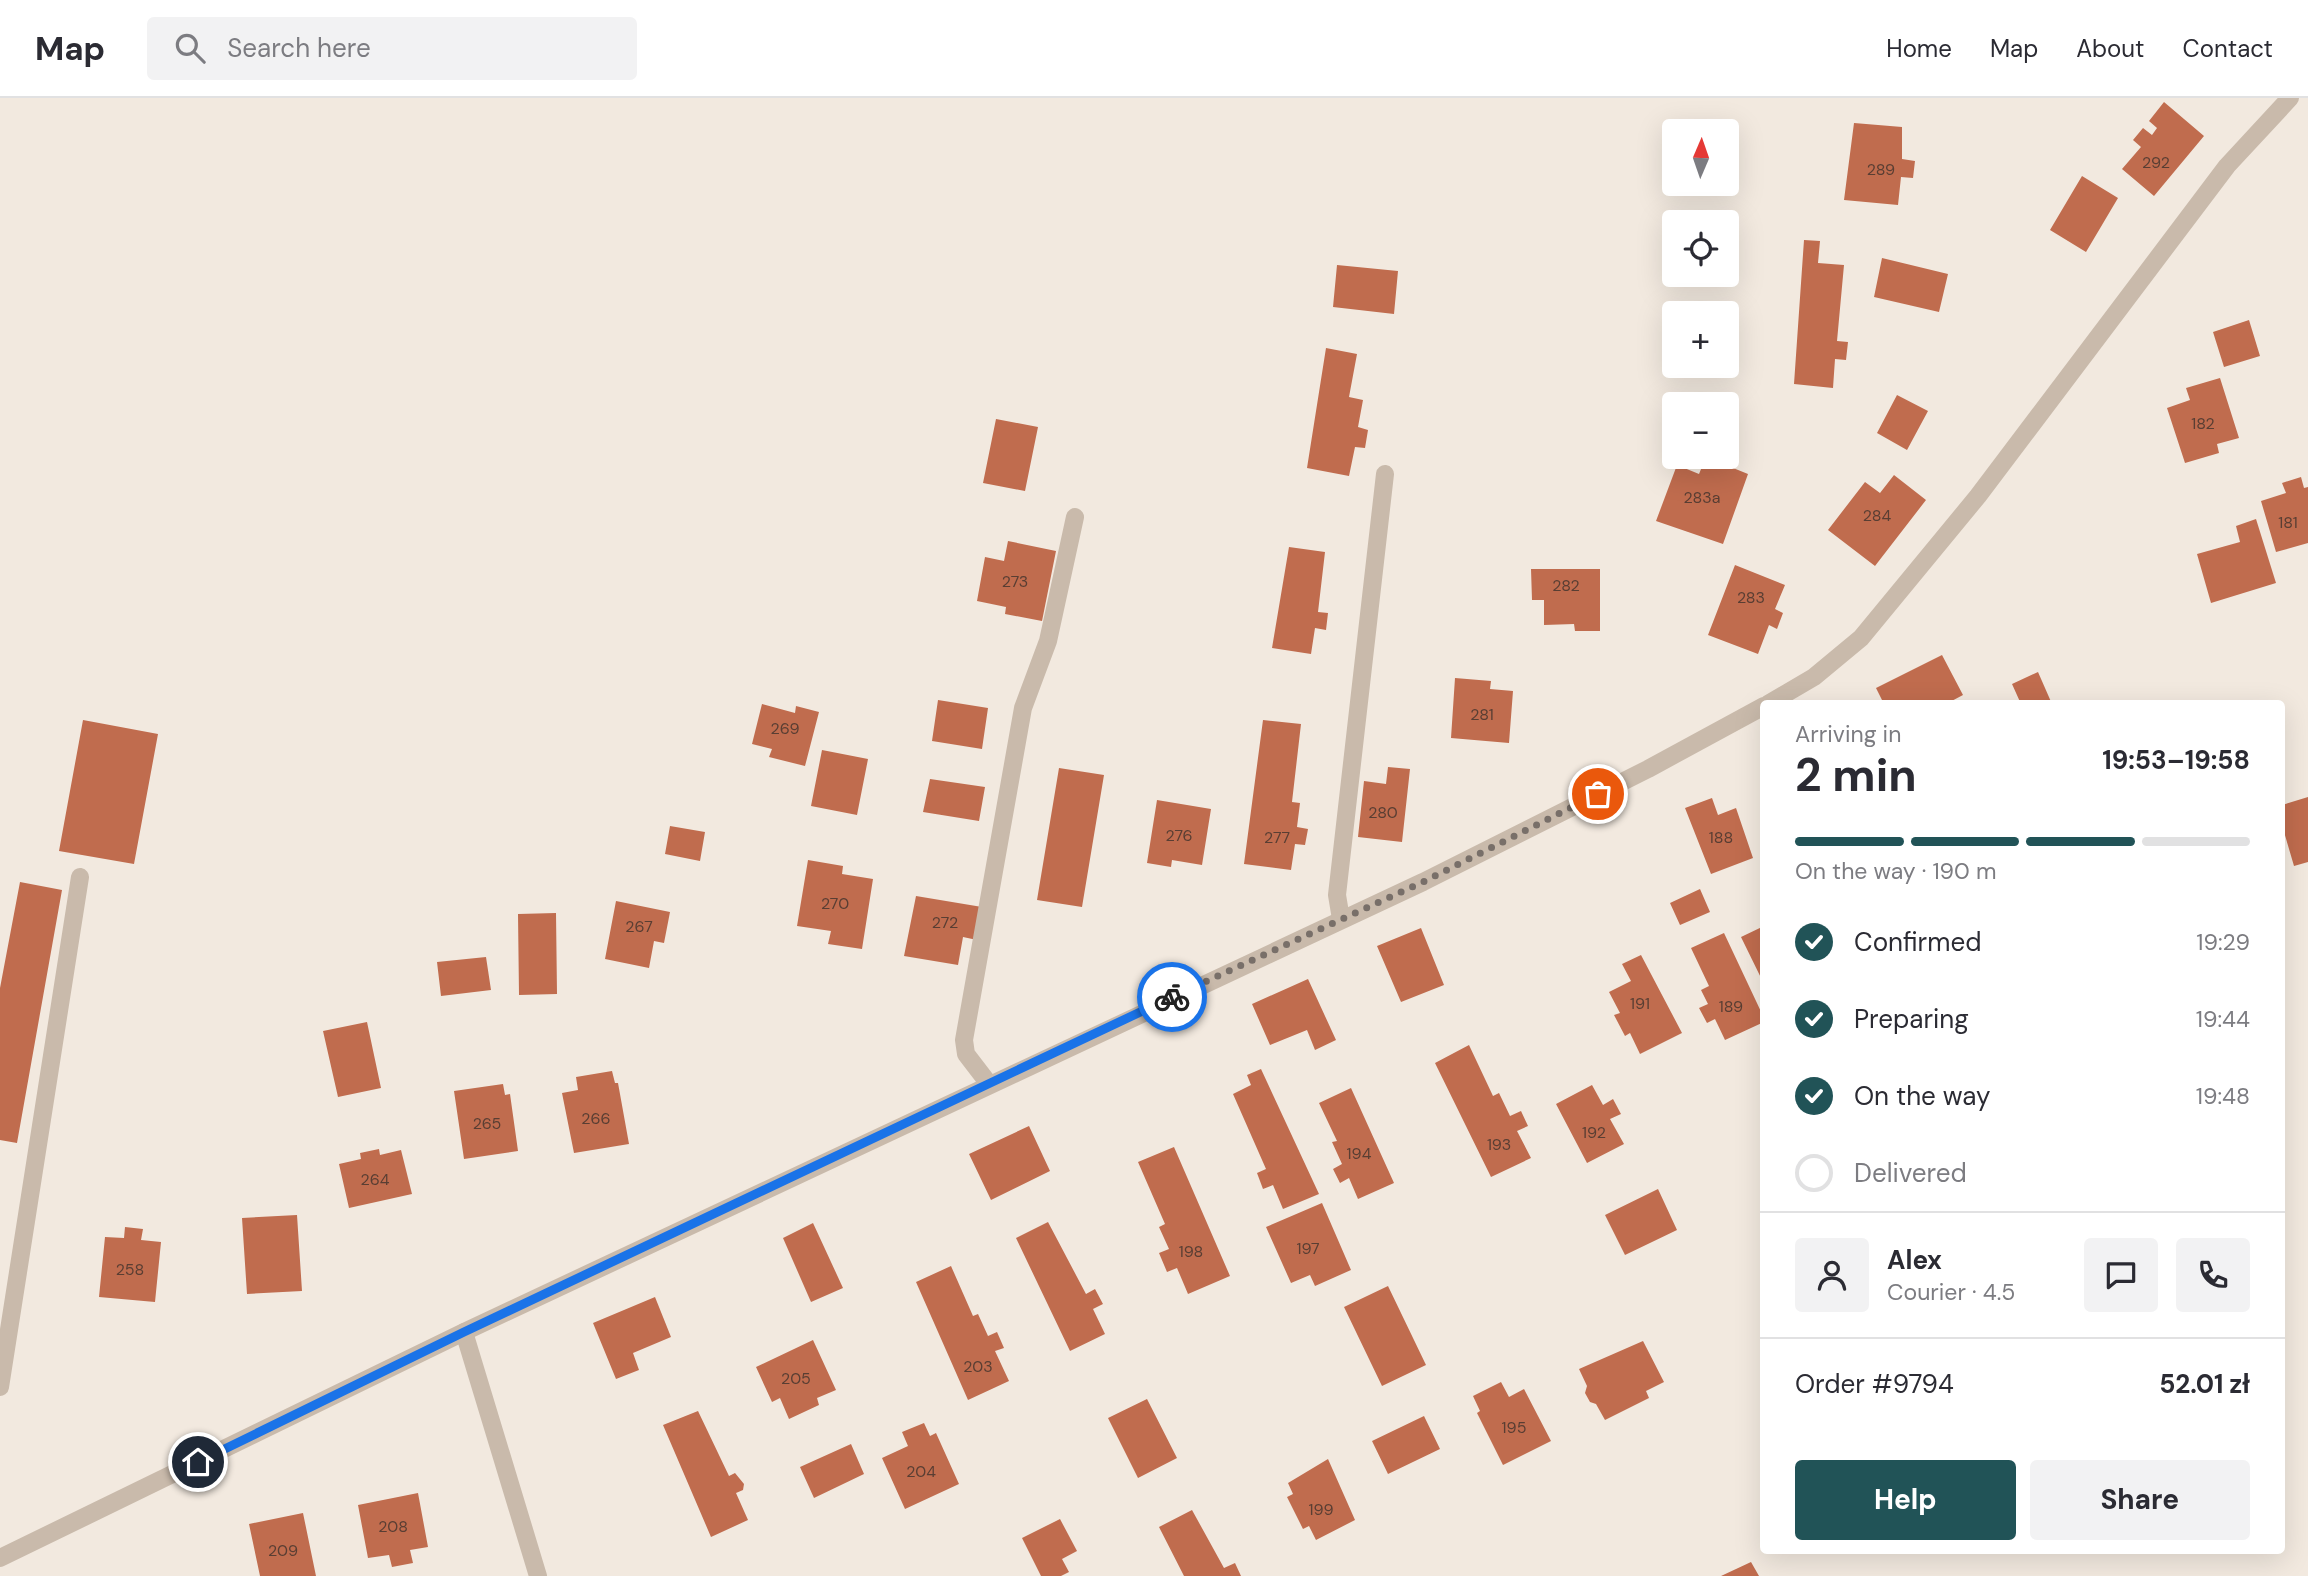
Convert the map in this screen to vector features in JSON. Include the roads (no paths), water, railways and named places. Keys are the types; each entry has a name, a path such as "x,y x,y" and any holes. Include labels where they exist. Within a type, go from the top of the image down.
{"street":[{"path":"1775,700 1814,677 1861,638 1978,496 2227,166 2290,98"},
{"path":"1341,919 1337,895 1385,474"},
{"path":"989,1084 967,1054 964,1040 1023,708 1048,641 1074,517"},
{"path":"0,1558 464,1332 1341,919 1623,781 1760,708"},
{"path":"0,1388 80,877"},
{"path":"464,1332 538,1576"}]}
